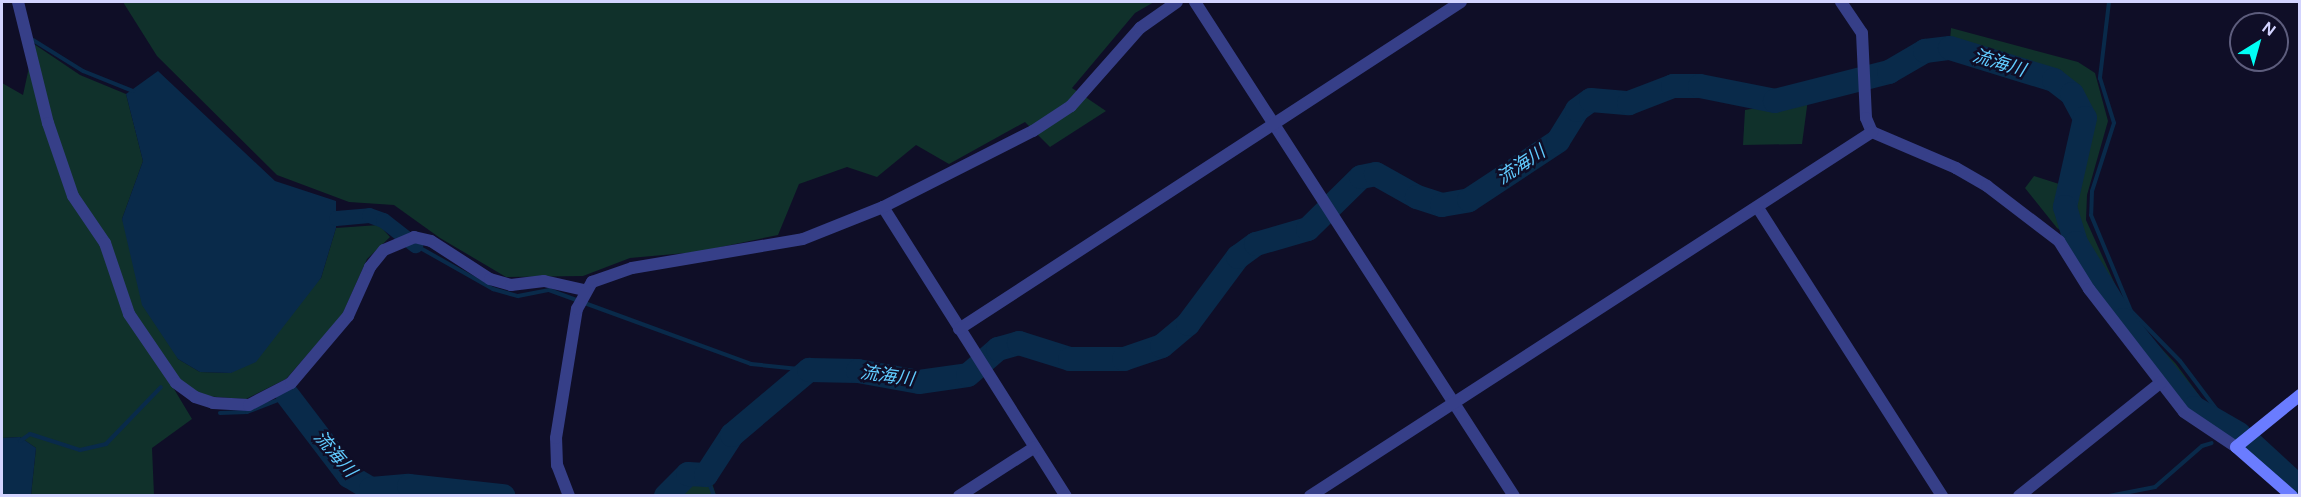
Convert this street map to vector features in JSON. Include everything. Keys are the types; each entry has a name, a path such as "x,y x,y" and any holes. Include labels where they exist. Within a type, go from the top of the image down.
{"main road":[{"path":"2292,495 2236,447 2300,394"}],"street":[{"path":"18,2 48,123 73,196 105,243 129,314 176,383 195,397 213,404 249,405 291,383 348,316 370,267 396,242 414,237 431,241 490,279 511,285 544,281 584,290"},
{"path":"567,493 557,465 556,438 577,309 584,290 592,282 632,267 803,239 883,207 1033,131 1071,106 1140,28 1177,2"},
{"path":"1195,2 1514,495"},
{"path":"959,329 1461,2"},
{"path":"1841,2 1862,33 1867,87 1866,118 1872,132 1956,168 1987,186 2059,241 2089,289 2184,412 2236,447"},
{"path":"1310,495 1758,208 1872,132"},
{"path":"883,207 1066,495"},
{"path":"1758,208 1942,495"},
{"path":"2019,495 2160,383"},
{"path":"959,495 1035,447"}],"green space":[{"path":"123,2 1154,2 1135,13 1072,88 1106,111 1050,147 1025,122 949,164 916,145 877,177 847,167 799,184 778,235 697,252 630,258 583,276 506,277 440,238 394,205 349,202 277,175 157,56"},
{"path":"1951,28 2078,62 2095,73 2108,121 2087,195 2086,220 2128,313 2176,364 2204,402 2196,404 2125,318 2083,246 2057,228 2025,188 2034,176 2078,190 2093,118 2077,89 2056,76 1950,41"},
{"path":"34,44 80,75 126,94 143,161 122,219 178,359 200,372 231,373 321,278 336,228 379,225 390,237 367,259 342,315 286,379 246,399 203,396 171,384 192,419 152,448 154,495 31,495 36,448 20,437 2,438 2,83 23,95"},
{"path":"1808,99 1802,144 1743,145 1745,110"},
{"path":"691,479 712,483 716,495 673,495"}],"water":[{"path":"158,71 275,181 336,201 336,228 321,278 256,362 231,373 200,372 178,359 142,305 122,219 143,161 126,94"},
{"path":"20,437 36,448 31,495 2,495 2,438"}],"waterway":[{"path":"2109,2 2100,78 2114,123 2092,191 2091,215 2131,311 2180,361 2229,426"},
{"path":"33,40 83,71 133,91"},
{"name":"流海川","path":"666,496 688,474 706,475 732,435 809,370 858,371 919,382 968,375 998,349 1019,343 1070,359 1124,359 1162,346 1188,324 1238,257 1256,244 1308,229 1361,177 1376,174 1417,197 1442,205 1469,200 1558,141 1577,110 1591,100 1629,103 1673,86 1700,86 1775,101 1889,72 1925,51 1950,48 2054,80 2072,94 2085,118 2065,207 2076,243 2123,320 2194,408 2239,434"},
{"path":"336,218 369,215 383,220 415,245"},
{"path":"415,245 493,289 518,296 549,290 751,364 809,370"},
{"path":"20,441 30,434 80,450 106,444 161,387"},
{"path":"220,413 247,412 288,396"},
{"name":"流海川","path":"288,396 349,476 371,489 409,486 503,496"},
{"path":"2109,496 2155,487 2202,446 2212,443"},
{"name":"流海川","path":"2251,443 2300,488"},
{"path":"706,475 714,496"}]}
